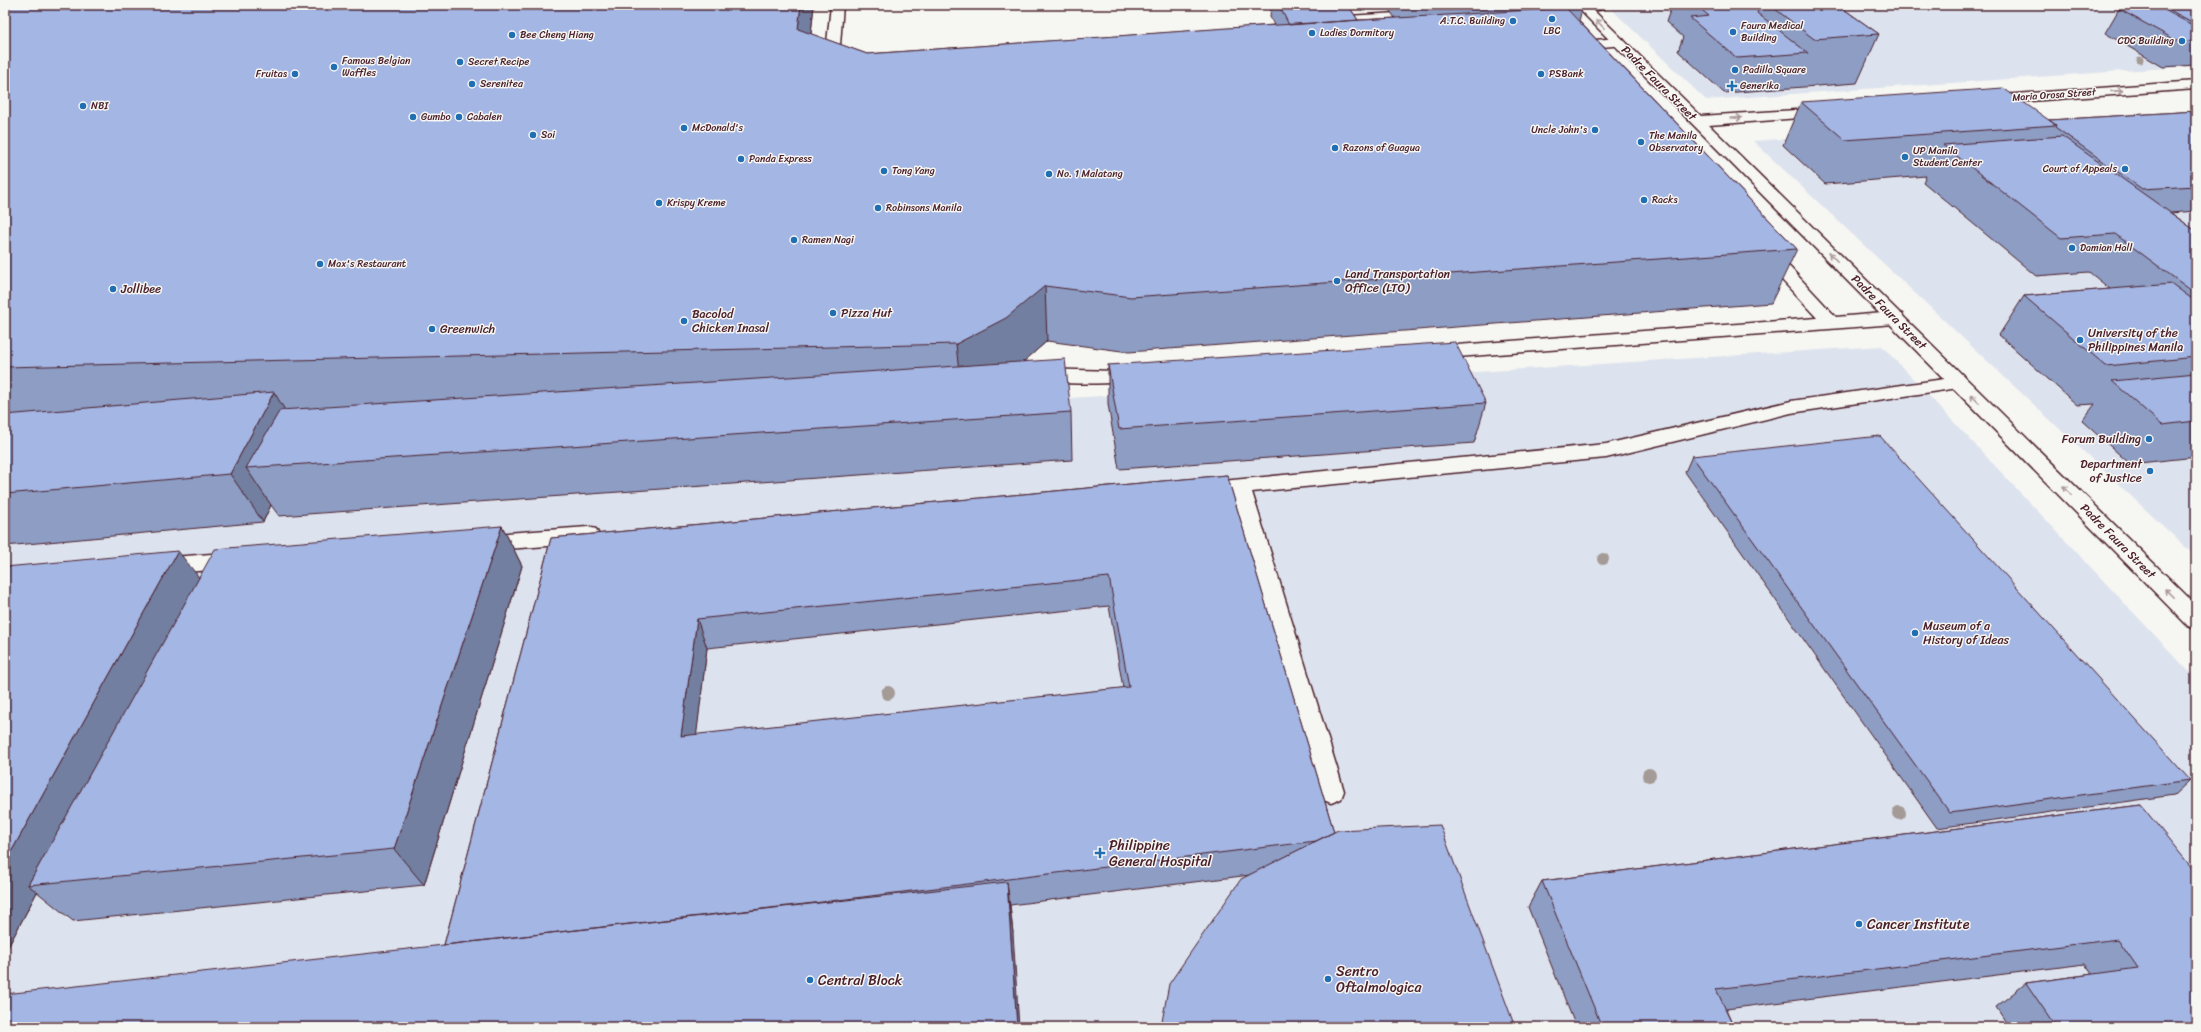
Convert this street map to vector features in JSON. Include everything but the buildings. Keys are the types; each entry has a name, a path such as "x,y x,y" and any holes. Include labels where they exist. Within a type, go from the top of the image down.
{"street":[{"path":"836,84 830,81 837,5"},
{"path":"1308,13 1440,5"},
{"path":"1582,6 1603,5"},
{"name":"Padre Faura Street","path":"1582,6 2196,620"},
{"path":"1590,63 1566,46 1618,42"},
{"name":"Maria Orosa Street","path":"1974,101 2196,85"},
{"path":"1697,121 1840,111"},
{"path":"1756,242 1832,323"},
{"path":"1412,355 1895,318"},
{"path":"1017,374 1116,377 1155,374"},
{"path":"1184,491 1240,487 1606,451 1790,407 1958,383"},
{"path":"1240,487 1331,791"},
{"path":"459,544 610,533"},
{"path":"140,568 260,559"}],"shaded area":[{"path":"1607,5 2196,5 2196,66 1706,100"},
{"name":"University of the Philippines Manila","path":"2196,111 2196,557 1753,141"},
{"name":"Philippine General Hospital","path":"1882,346 2196,679 2196,1027 5,1027 5,443 1007,402"}],"place":[{"name":"LBC","path":"1552,19"},
{"name":"A.T.C. Building","path":"1513,21"},
{"name":"Faura Medical Building","path":"1733,32"},
{"name":"Ladies Dormitory","path":"1312,33"},
{"name":"Bee Cheng Hiang","path":"512,35"},
{"name":"CDC Building","path":"2182,41"},
{"name":"Secret Recipe","path":"460,62"},
{"name":"Famous Belgian Waffles","path":"334,67"},
{"name":"Padilla Square","path":"1735,70"},
{"name":"Fruitas","path":"295,74"},
{"name":"PSBank","path":"1541,74"},
{"name":"Serenitea","path":"472,84"},
{"name":"Generika","path":"1732,86"},
{"name":"NBI","path":"83,106"},
{"name":"Gumbo","path":"413,117"},
{"name":"Cabalen","path":"459,117"},
{"name":"McDonald's","path":"684,128"},
{"name":"Uncle John's","path":"1595,130"},
{"name":"Soi","path":"533,135"},
{"name":"The Manila Observatory","path":"1641,142"},
{"name":"Razons of Guagua","path":"1335,148"},
{"name":"UP Manila Student Center","path":"1905,157"},
{"name":"Panda Express","path":"741,159"},
{"name":"Court of Appeals","path":"2125,169"},
{"name":"Tong Yang","path":"884,171"},
{"name":"No. 1 Malatang","path":"1049,174"},
{"name":"Racks","path":"1644,200"},
{"name":"Krispy Kreme","path":"659,203"},
{"name":"Robinsons Manila","path":"878,208"},
{"name":"Ramen Nagi","path":"794,240"},
{"name":"Damian Hall","path":"2072,248"},
{"name":"Max's Restaurant","path":"320,264"},
{"name":"Land Transportation Office (LTO)","path":"1337,281"},
{"name":"Jollibee","path":"113,289"},
{"name":"Pizza Hut","path":"833,313"},
{"name":"Bacolod Chicken Inasal","path":"684,321"},
{"name":"Greenwich","path":"432,329"},
{"name":"University of the Philippines Manila","path":"2080,340"},
{"name":"Forum Building","path":"2149,439"},
{"name":"Department of Justice","path":"2150,471"},
{"name":"Museum of a History of Ideas","path":"1915,633"},
{"name":"Philippine General Hospital","path":"1100,853"},
{"name":"Cancer Institute","path":"1859,924"},
{"name":"Sentro Oftalmologica","path":"1328,979"},
{"name":"Central Block","path":"810,980"}]}
